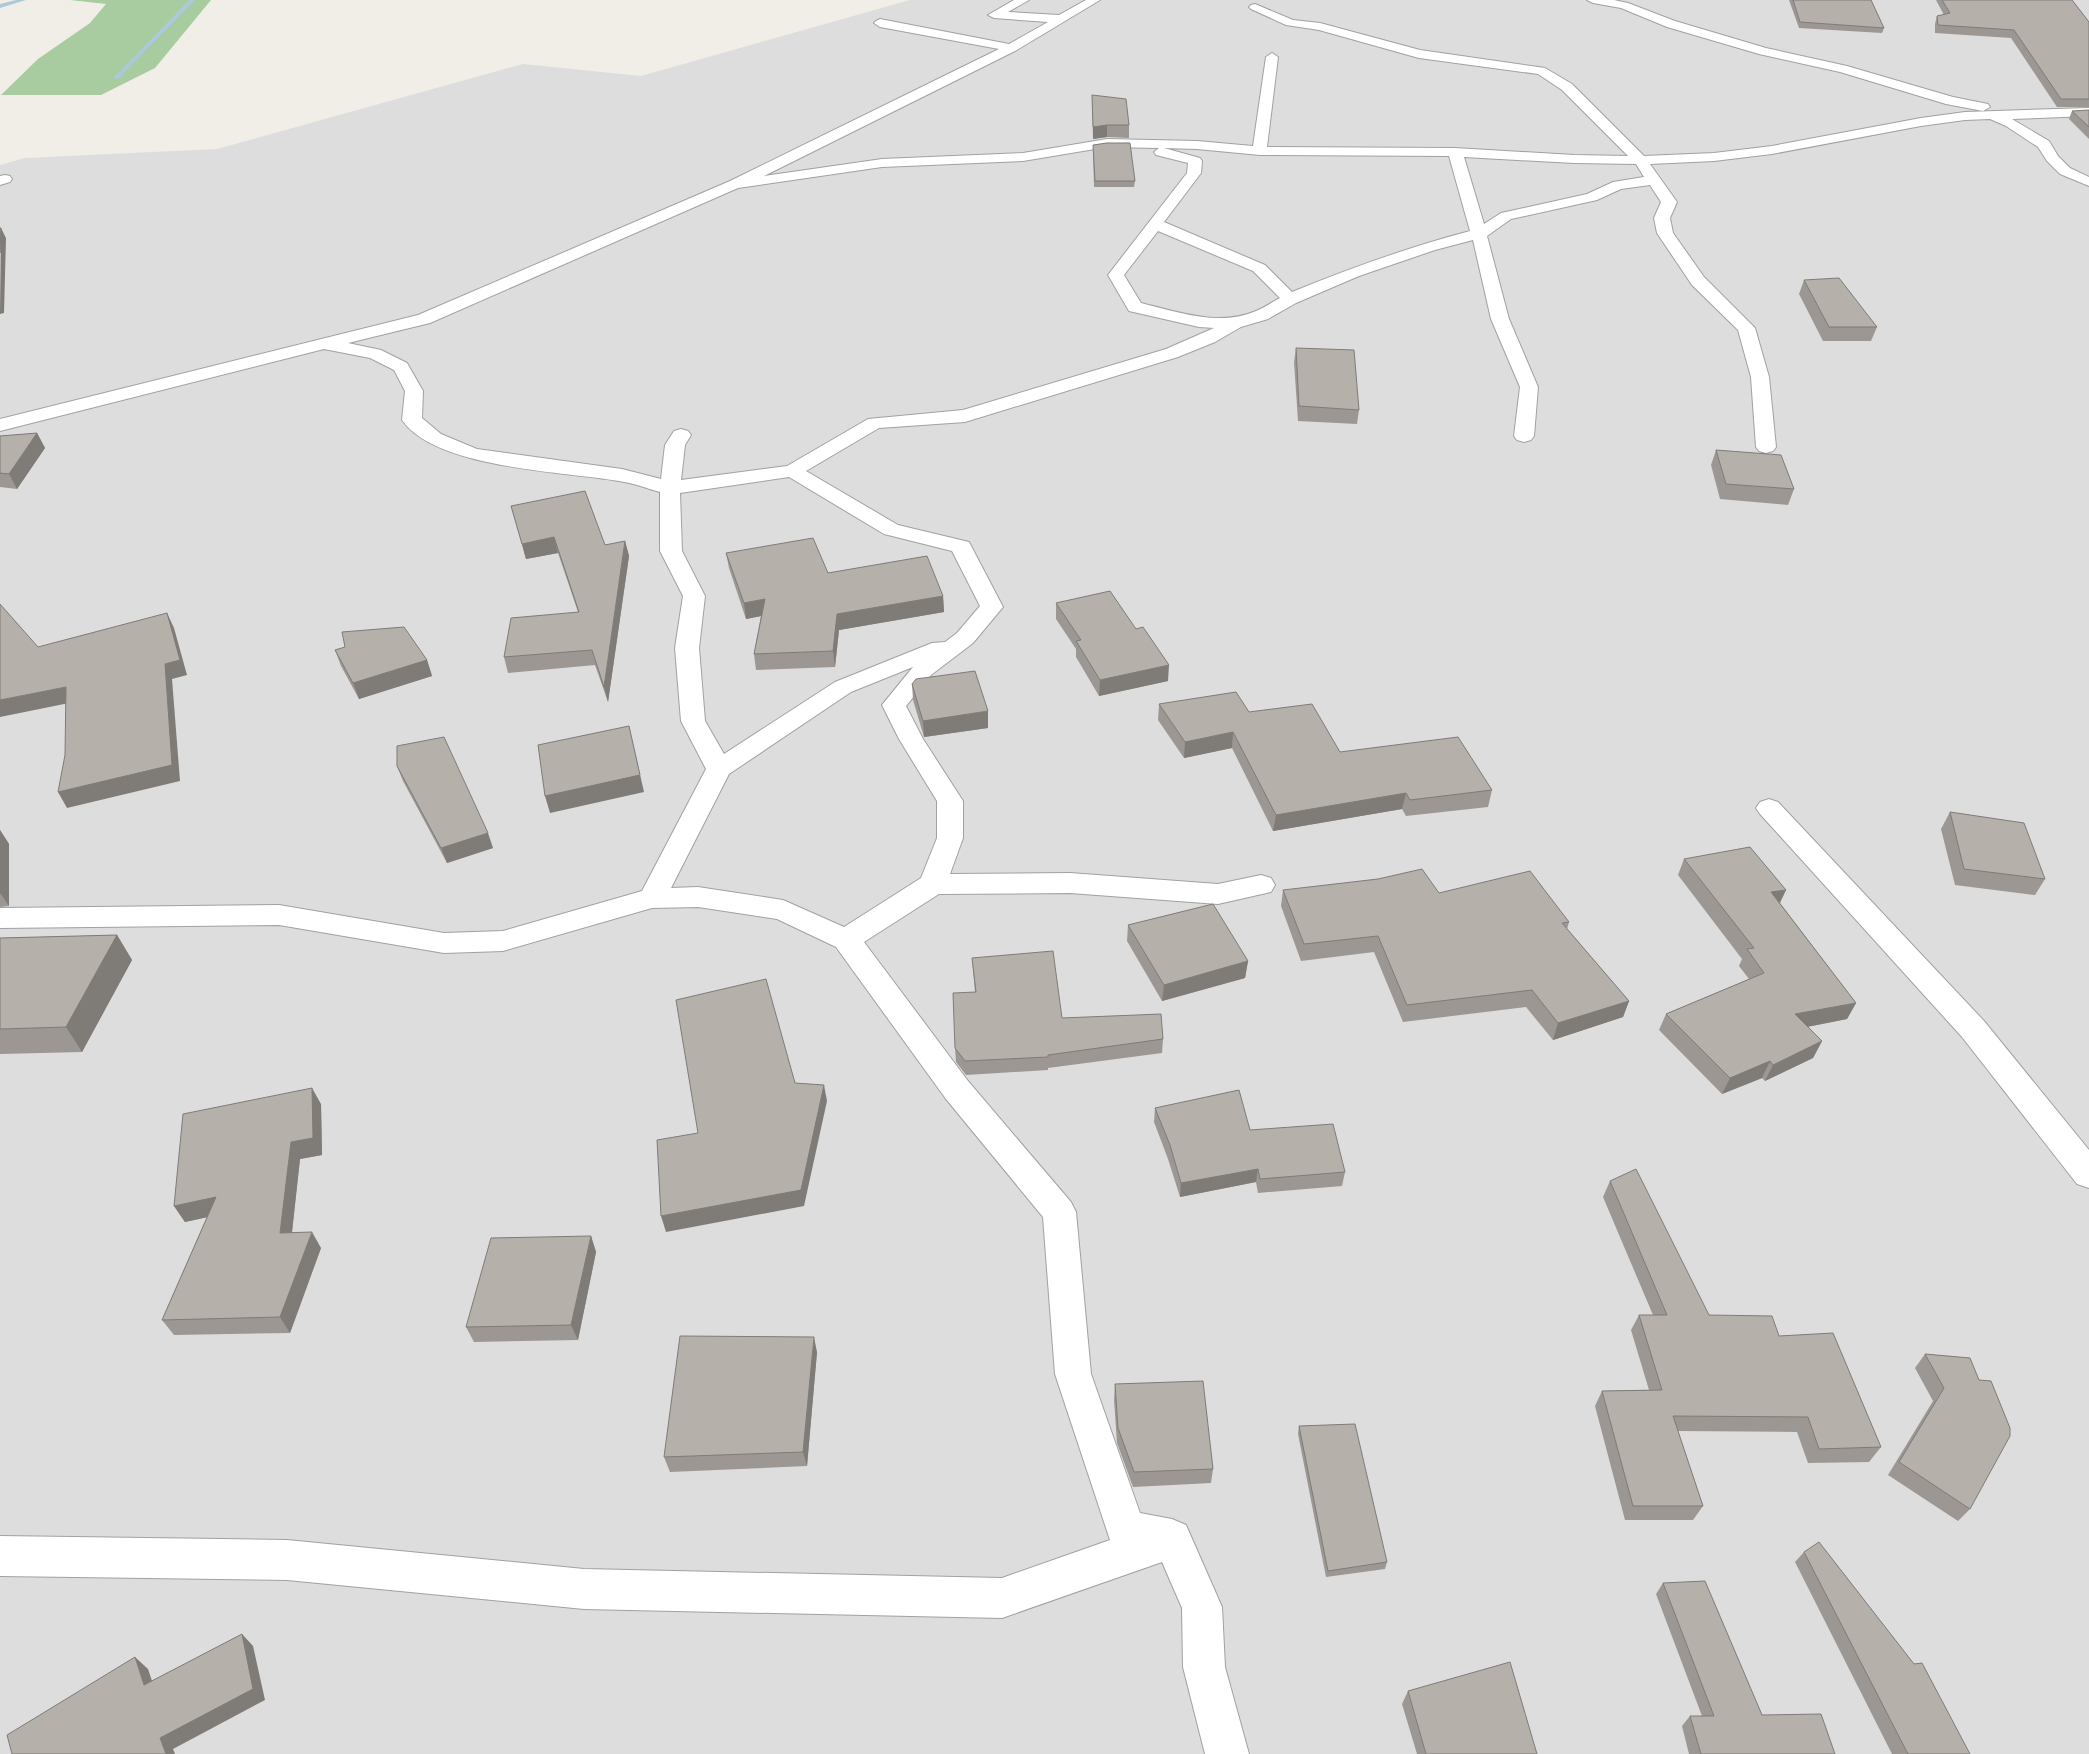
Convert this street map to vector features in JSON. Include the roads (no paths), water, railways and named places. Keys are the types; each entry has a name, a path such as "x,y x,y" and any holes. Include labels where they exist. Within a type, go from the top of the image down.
{"street":[{"path":"1023,0 994,15 1060,19"},
{"path":"0,425 424,319 767,169 1011,48 1094,0"},
{"path":"1593,0 1624,5 1672,24 1763,51 1872,77 2013,118 2044,144 2052,158 2065,171 2089,182"},
{"path":"1255,7 1290,24 1320,27 1419,54 1541,71 1567,87 1640,160 1669,202 1662,218 1665,233 1698,281 1746,328 1760,377 1766,447"},
{"path":"880,23 1011,48"},
{"path":"1260,151 1272,57"},
{"path":"735,184 882,163 1023,157 1107,142 1197,145 1260,151 1455,152 1574,159 1640,160 1714,157 1772,150 1921,122 1990,114 2013,118 2034,112 2089,112"},
{"path":"1107,142 1175,154 1195,161 1194,173 1116,275 1135,307 1199,322 1235,323"},
{"path":"1455,152 1479,234 1500,319 1529,387 1524,436"},
{"path":"767,169 814,172"},
{"path":"324,344 375,354 401,367 414,391 412,420 434,438 473,454 622,475 670,488 792,471 875,423 965,416 1172,353 1209,338 1235,323 1262,315 1290,299 1353,273 1429,247 1479,234 1506,216 1592,197 1618,185 1654,180"},
{"path":"1155,224 1259,268 1290,299"},
{"path":"682,435 674,446 670,488 671,551 694,596 687,648 694,721 719,769"},
{"path":"792,471 891,530 961,546 992,608 964,638 923,670 894,705 910,739 950,801 950,838 933,884"},
{"path":"652,898 719,769 843,687 964,638"},
{"path":"1769,808 1973,1029 2089,1174"},
{"path":"846,940 933,884 1070,883 1218,894 1261,886"},
{"path":"0,918 279,915 334,922 444,943 503,941 652,898 698,897 783,910 846,940 957,1090 1059,1212 1073,1374 1126,1530 1172,1539"},
{"path":"0,1556 287,1560 584,1589 1002,1598 1172,1539"},
{"path":"1172,1539 1202,1607 1204,1667 1227,1754"}],"waterway":[{"path":"0,6 23,0"},
{"path":"116,78 192,0"}]}
